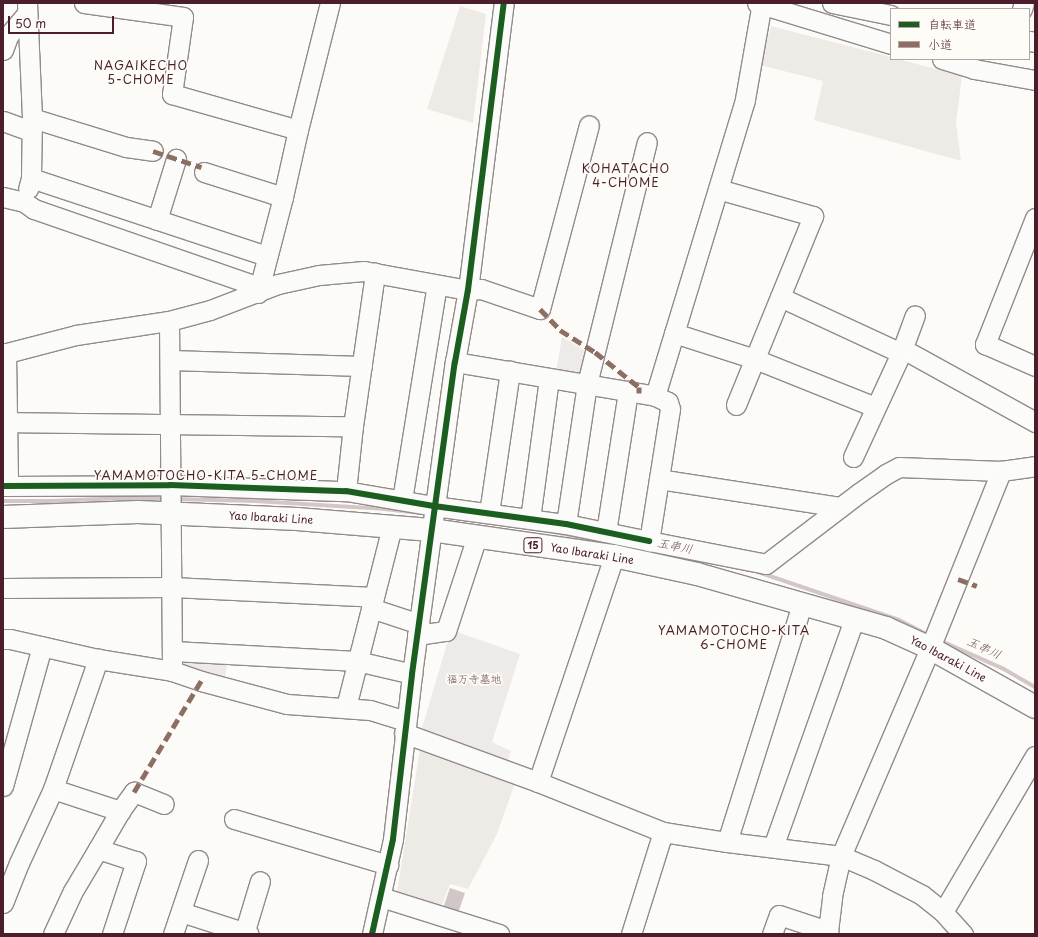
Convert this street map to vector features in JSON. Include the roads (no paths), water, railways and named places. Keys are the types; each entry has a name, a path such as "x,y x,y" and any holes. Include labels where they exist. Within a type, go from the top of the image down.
{"main road":[{"name":"Yao Ibaraki Line","path":"3,517 171,510 392,526 433,517 477,536 614,556 697,574 933,641 1035,707"}],"street":[{"path":"84,3 183,17 172,94 298,130"},
{"path":"259,290 330,3"},
{"path":"372,934 382,897 393,840 412,674 455,362 468,290 504,3"},
{"path":"655,396 745,99 760,3 890,44"},
{"path":"832,3 890,15"},
{"path":"3,50 8,36 27,8"},
{"path":"24,202 31,178 32,124 27,8"},
{"path":"948,60 974,64 1035,80"},
{"path":"3,121 32,124 126,147 153,151"},
{"path":"589,125 540,309 481,288 468,290 364,271 319,276 278,284 210,310 169,320 76,335 5,353 6,486 346,490 402,500 433,517 489,513 566,524 766,564 840,507 886,474 899,467 1001,471 1035,466"},
{"path":"566,524 587,384 647,142"},
{"path":"140,246 154,218 176,159"},
{"path":"204,172 283,197"},
{"path":"31,178 267,256"},
{"path":"718,189 813,216 736,405"},
{"path":"4,200 24,202 34,209 259,290"},
{"path":"1035,218 986,344 1035,366"},
{"path":"346,490 353,426 375,273"},
{"path":"402,500 437,285"},
{"path":"780,297 906,354 1035,422"},
{"path":"853,457 875,407 906,354 915,315"},
{"path":"169,320 172,671"},
{"path":"674,332 755,359 875,407"},
{"path":"170,360 362,366"},
{"path":"455,362 655,396 668,402 670,409 649,541"},
{"path":"489,513 510,371"},
{"path":"530,519 549,378"},
{"path":"606,532 628,391"},
{"path":"5,422 353,426"},
{"path":"772,934 779,915 828,932 832,896 841,856 933,641 1001,471"},
{"path":"659,479 840,507"},
{"path":"346,706 392,526"},
{"path":"3,588 172,587 372,602 418,629 446,631 477,536"},
{"path":"538,782 614,556"},
{"path":"727,842 802,604"},
{"path":"773,847 854,619"},
{"path":"3,639 10,639 98,659 172,671 201,681 287,704 318,707 346,706 370,710 405,727 663,832 727,842 841,856 874,870 922,895 943,912 963,934"},
{"path":"3,786 42,646"},
{"path":"173,651 357,661 412,674"},
{"path":"3,903 19,863 53,789 98,659"},
{"path":"943,912 1035,756"},
{"path":"53,789 120,811"},
{"path":"53,934 73,891 120,811 134,792 164,804"},
{"path":"234,819 388,865"},
{"path":"631,934 663,832"},
{"path":"98,849 136,860 112,934"},
{"path":"173,934 198,860"},
{"path":"181,912 246,934 260,881"},
{"path":"382,897 499,934"}],"waterway":[{"name":"玉串川","path":"3,501 52,501 125,498 167,499"},
{"name":"玉串川","path":"175,499 255,501 384,509 422,513"},
{"name":"玉串川","path":"538,529 704,561"},
{"name":"玉串川","path":"758,572 899,620 929,635"},
{"name":"玉串川","path":"939,640 1002,668 1035,687"}],"district":[{"name":"NAGAIKECHO 5-CHOME","path":"141,73"},
{"name":"KOHATACHO 4-CHOME","path":"626,176"},
{"name":"YAMAMOTOCHO-KITA 5-CHOME","path":"206,476"},
{"name":"YAMAMOTOCHO-KITA 6-CHOME","path":"734,638"}],"park label":[{"name":"福万寺墓地","path":"474,679"}]}
